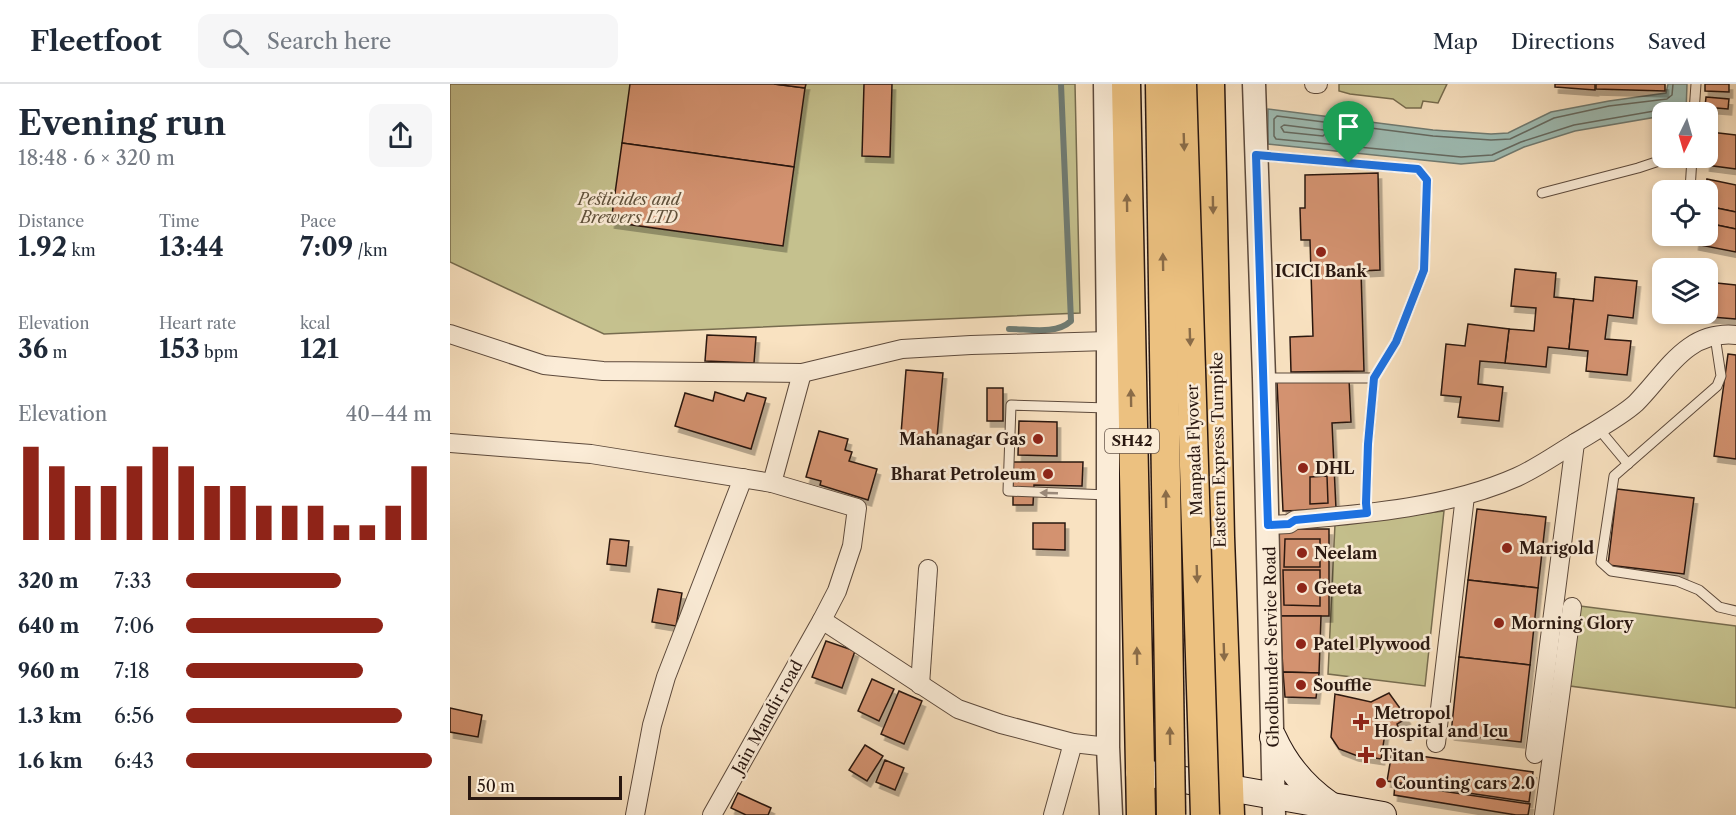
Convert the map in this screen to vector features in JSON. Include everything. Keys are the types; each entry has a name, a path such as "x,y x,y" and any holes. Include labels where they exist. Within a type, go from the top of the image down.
{"main road":[{"name":"SH42","path":"1126,84 1140,795"},
{"name":"Manpada Flyover","path":"1160,84 1171,815"},
{"name":"Manpada Flyover","path":"1182,84 1205,815"},
{"name":"Eastern Express Turnpike","path":"1210,84 1220,537 1230,808"},
{"path":"1134,538 1220,537"},
{"path":"1273,737 1281,754 1297,776 1331,806"},
{"path":"1140,795 1230,808 1274,805 1331,806 1383,815"}],"street":[{"path":"1105,84 1108,341 1108,747 1111,815"},
{"name":"Ghodbunder Service Road","path":"1254,84 1264,378 1274,805"},
{"path":"450,334 544,365 603,371 802,373 902,349 1108,341"},
{"path":"1267,521 1288,517 1295,520 1367,513 1465,496 1517,477 1635,404 1676,356 1704,338 1736,335"},
{"path":"450,443 591,454 772,483 802,373"},
{"path":"1536,754 1575,443"},
{"path":"635,815 652,725 666,677 743,478"},
{"name":"Jain Mandir road","path":"712,815 822,620 837,591 852,546 857,508 772,483"},
{"path":"1436,743 1465,496"},
{"path":"920,686 928,569"},
{"path":"1544,815 1572,607"},
{"path":"822,620 958,709 1001,724 1073,743 1108,747"},
{"path":"1053,815 1073,743"}],"lane":[{"path":"1695,102 1696,84"},
{"path":"1256,155 1418,169 1427,180 1424,270 1396,342 1374,378 1368,456 1367,513"},
{"path":"1542,193 1652,163"},
{"path":"1715,336 1721,376 1717,386 1614,476 1601,562 1611,571 1677,581 1699,590 1719,607 1736,611"},
{"path":"1264,378 1374,378"},
{"path":"1108,408 1011,405 1008,491 1108,495"},
{"path":"1598,428 1628,464"}],"green space":[{"name":"Pesticides and Brewers LTD","path":"450,84 1075,84 1080,313 604,334 450,262"},
{"path":"1339,84 1447,84 1438,103 1423,101 1421,108 1406,108 1393,99 1339,91"},
{"path":"1444,511 1425,686 1328,674 1335,524"},
{"path":"1580,606 1736,626 1736,708 1570,686"}],"water":[{"path":"1668,84 1687,84 1686,102 1652,102 1652,118 1575,131 1524,147 1494,161 1461,164 1268,144 1268,109 1433,130 1491,134 1508,133 1551,112 1666,93"}],"building":[{"path":"630,84 774,84 805,88 794,167 622,143"},
{"path":"774,84 806,84 805,88"},
{"path":"864,84 892,84 890,157 862,156"},
{"path":"1555,84 1595,84 1595,90 1555,87"},
{"path":"1596,84 1665,84 1665,91 1596,89"},
{"path":"1705,84 1729,84 1729,92 1705,91"},
{"path":"1706,97 1729,99 1728,109 1718,108 1718,102 1706,102"},
{"path":"1718,133 1736,135 1736,169 1718,167"},
{"path":"622,143 794,167 783,246 611,222"},
{"path":"1378,173 1380,270 1361,271 1364,371 1291,372 1290,337 1313,336 1310,240 1301,240 1300,208 1305,208 1305,175"},
{"path":"1718,181 1736,185 1736,212 1718,208"},
{"path":"1718,208 1736,212 1736,229 1718,225"},
{"path":"1718,225 1736,229 1736,252 1705,246 1718,246"},
{"path":"1515,269 1556,273 1554,297 1574,299 1569,349 1548,347 1546,367 1505,363 1509,329 1534,331 1536,308 1511,306"},
{"path":"1595,277 1637,281 1633,318 1608,315 1605,339 1631,341 1627,375 1586,371 1588,351 1569,349 1574,299 1593,301"},
{"path":"1718,283 1736,285 1736,319 1718,318"},
{"path":"1468,324 1509,329 1505,363 1480,361 1478,384 1503,387 1499,421 1458,417 1461,397 1441,395 1446,344 1465,346"},
{"path":"707,335 756,337 754,363 705,361"},
{"path":"1728,354 1736,355 1736,459 1714,456"},
{"path":"906,370 943,373 937,437 901,434"},
{"path":"1349,379 1351,422 1332,423 1336,509 1283,511 1277,382"},
{"path":"987,388 1003,388 1003,421 987,421"},
{"path":"715,392 744,401 747,393 766,398 751,449 675,426 685,393 713,401"},
{"name":"Mahanagar Gas","path":"1019,421 1057,422 1057,456 1018,455"},
{"path":"819,431 848,439 845,450 852,452 849,461 877,469 868,500 820,485 821,481 806,477"},
{"name":"Bharat Petroleum","path":"1013,462 1083,462 1082,486 1034,485 1033,505 1013,505"},
{"path":"1327,476 1328,503 1310,504 1310,477"},
{"path":"1617,489 1694,498 1684,574 1608,565"},
{"name":"Marigold","path":"1477,509 1546,517 1538,588 1468,580"},
{"path":"1033,523 1065,523 1065,550 1033,549"},
{"path":"1274,529 1329,529 1329,616 1274,616"},
{"path":"610,539 629,541 626,566 607,564"},
{"name":"Neelam","path":"1285,539 1320,539 1320,567 1284,567"},
{"name":"Geeta","path":"1283,570 1320,570 1320,606 1284,605"},
{"name":"Morning Glory","path":"1468,580 1538,588 1530,665 1459,657"},
{"path":"658,589 682,593 676,626 652,622"},
{"name":"Patel Plywood","path":"1280,616 1321,616 1319,673 1283,672"},
{"path":"826,641 855,651 842,688 812,677"},
{"path":"1459,657 1530,665 1521,742 1451,734"},
{"name":"Souffle","path":"1283,672 1319,673 1316,698 1285,697"},
{"path":"872,679 894,689 879,721 858,711"},
{"path":"899,691 922,701 904,744 881,734"},
{"path":"1389,693 1407,718 1397,724 1399,729 1386,727 1381,759 1355,755 1339,749 1331,737 1335,694 1371,702"},
{"path":"450,708 482,715 478,737 450,732"},
{"path":"865,745 883,756 867,781 849,770"},
{"path":"1392,752 1533,772 1529,802 1387,781"},
{"path":"885,760 904,768 895,790 876,782"},
{"path":"1395,784 1530,804 1528,815 1394,795"},
{"path":"738,793 771,808 768,815 746,815 731,808"}],"waterway":[{"path":"1009,329 1050,330 1071,321 1061,84"}],"place":[{"name":"ICICI Bank","path":"1321,252"},
{"name":"Mahanagar Gas","path":"1038,439"},
{"name":"DHL","path":"1303,468"},
{"name":"Bharat Petroleum","path":"1048,474"},
{"name":"Marigold","path":"1507,548"},
{"name":"Neelam","path":"1302,553"},
{"name":"Geeta","path":"1302,588"},
{"name":"Morning Glory","path":"1499,623"},
{"name":"Patel Plywood","path":"1301,644"},
{"name":"Souffle","path":"1301,685"},
{"name":"Metropol Hospital and Icu","path":"1361,722"},
{"name":"Titan","path":"1366,755"},
{"name":"Counting cars 2.0","path":"1381,783"}],"route":[{"path":"1256,155 1349,163 1418,169 1427,180 1424,270 1396,342 1374,378 1368,444 1367,513 1268,525 1256,155"}]}
